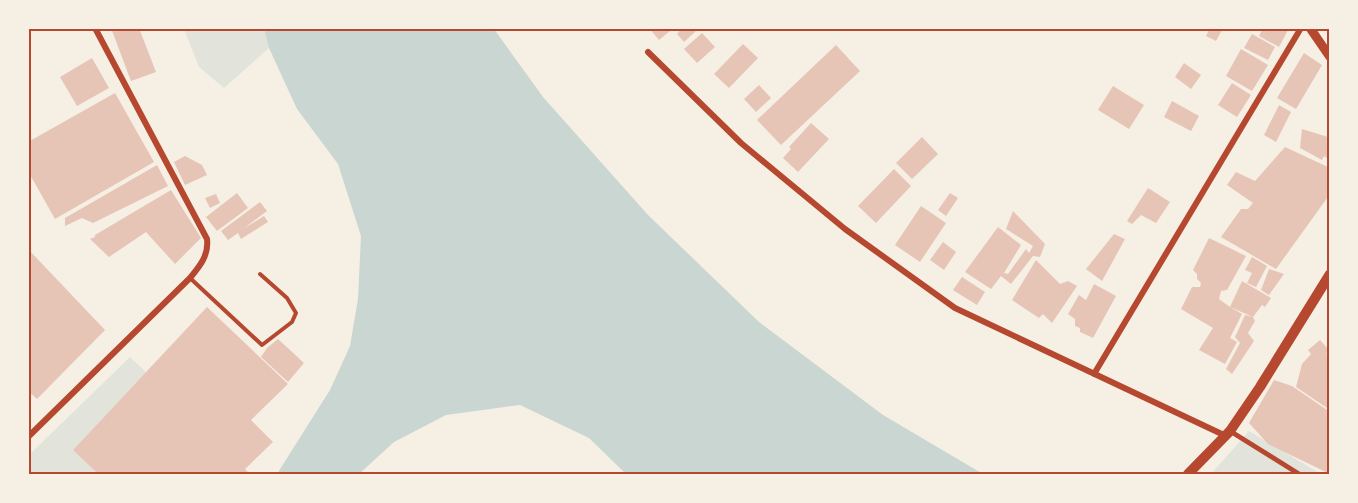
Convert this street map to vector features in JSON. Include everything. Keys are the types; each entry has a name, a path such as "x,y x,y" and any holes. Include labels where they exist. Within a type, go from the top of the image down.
{"main road":[{"path":"1188,474 1225,437 1260,387 1329,274"}],"street":[{"path":"28,437 190,278 200,267 208,249 207,239 95,28"},
{"path":"1094,374 1300,28"},
{"path":"1310,28 1329,57"},
{"path":"648,52 741,143 845,229 955,308 1299,474"}],"lane":[{"path":"190,278 262,345 292,322 296,313 287,298 260,274"}],"shaded area":[{"path":"184,29 264,29 269,48 224,88 199,67"},
{"path":"264,29 494,29 543,97 648,215 759,322 883,415 983,474 626,474 589,438 520,405 446,415 394,442 359,474 277,474 330,390 350,346 358,299 361,236 338,164 297,109 269,48"},
{"path":"130,357 146,372 73,450 98,474 29,474 29,455"},
{"path":"1249,431 1321,474 1211,474"}],"building":[{"path":"111,28 139,28 156,72 131,81"},
{"path":"649,28 667,28 670,31 659,40"},
{"path":"682,28 697,30 684,42 677,34"},
{"path":"1210,28 1223,28 1216,41 1206,36"},
{"path":"1263,28 1289,28 1279,47 1259,36"},
{"path":"702,33 715,47 697,63 684,49"},
{"path":"1252,34 1275,47 1268,60 1244,48"},
{"path":"743,44 758,58 729,88 714,74"},
{"path":"836,45 860,71 781,145 757,120"},
{"path":"1241,49 1268,65 1252,91 1226,76"},
{"path":"1304,53 1322,65 1296,109 1277,98"},
{"path":"92,58 109,88 77,106 60,77"},
{"path":"1184,63 1201,75 1191,89 1175,77"},
{"path":"1232,83 1251,95 1237,117 1218,105"},
{"path":"759,85 771,98 756,112 744,99"},
{"path":"1113,86 1144,105 1129,129 1098,110"},
{"path":"115,93 154,162 55,219 28,171 28,142"},
{"path":"1172,101 1199,116 1191,131 1164,117"},
{"path":"1279,105 1291,112 1276,142 1264,135"},
{"path":"811,123 829,139 798,172 783,158 791,149 789,147"},
{"path":"1302,129 1330,136 1330,160 1324,156 1322,160 1300,148"},
{"path":"922,137 938,154 912,179 896,163"},
{"path":"1285,147 1330,168 1330,194 1276,269 1221,237 1241,209 1248,209 1253,203 1227,185 1236,172 1255,181"},
{"path":"185,156 202,165 207,175 185,185 174,162"},
{"path":"157,165 168,186 93,223 82,218 65,226 65,218"},
{"path":"894,169 911,186 876,223 858,206"},
{"path":"1148,188 1170,202 1156,223 1141,215 1132,224 1127,221"},
{"path":"171,190 201,238 175,264 146,232 109,257 90,239 95,237"},
{"path":"237,193 248,208 217,231 206,217"},
{"path":"950,193 958,198 946,216 938,210"},
{"path":"216,194 220,203 210,208 205,198"},
{"path":"260,202 267,211 243,229 264,216 268,222 241,239 238,233 228,240 221,231"},
{"path":"921,206 946,223 920,262 895,245"},
{"path":"1013,211 1045,244 1040,257 1033,256 1011,284 1001,276 991,289 965,272 998,227 1021,245 1004,273 1008,274 1026,249 1029,253 1033,246 1006,229"},
{"path":"1114,234 1125,239 1102,281 1086,269"},
{"path":"1209,238 1246,256 1227,290 1221,291 1219,299 1242,314 1230,338 1237,342 1225,364 1199,350 1213,328 1181,309 1192,287 1200,287 1201,283 1193,270"},
{"path":"943,242 956,252 944,270 930,260"},
{"path":"28,249 105,330 37,399 28,391"},
{"path":"1252,257 1267,266 1256,287 1247,283 1252,273 1245,270"},
{"path":"1036,260 1060,284 1068,281 1077,286 1052,323 1043,314 1039,318 1012,300"},
{"path":"1269,269 1284,274 1269,295 1261,290"},
{"path":"962,277 985,292 977,305 953,290"},
{"path":"1242,281 1271,298 1265,307 1262,305 1253,317 1230,307"},
{"path":"1094,284 1116,296 1093,338 1080,332 1080,328 1075,326 1075,319 1068,314 1079,295 1086,300"},
{"path":"207,307 288,384 251,420 273,442 245,469 250,474 98,474 73,450"},
{"path":"1245,315 1253,317 1255,321 1248,333 1254,341 1232,374 1226,369 1240,343 1235,337"},
{"path":"278,339 304,363 288,382 261,357 267,348"},
{"path":"1320,340 1329,350 1326,354 1330,356 1330,410 1296,387 1302,364 1311,354 1308,350"},
{"path":"1274,380 1292,386 1330,412 1330,474 1268,444 1249,423"}]}
